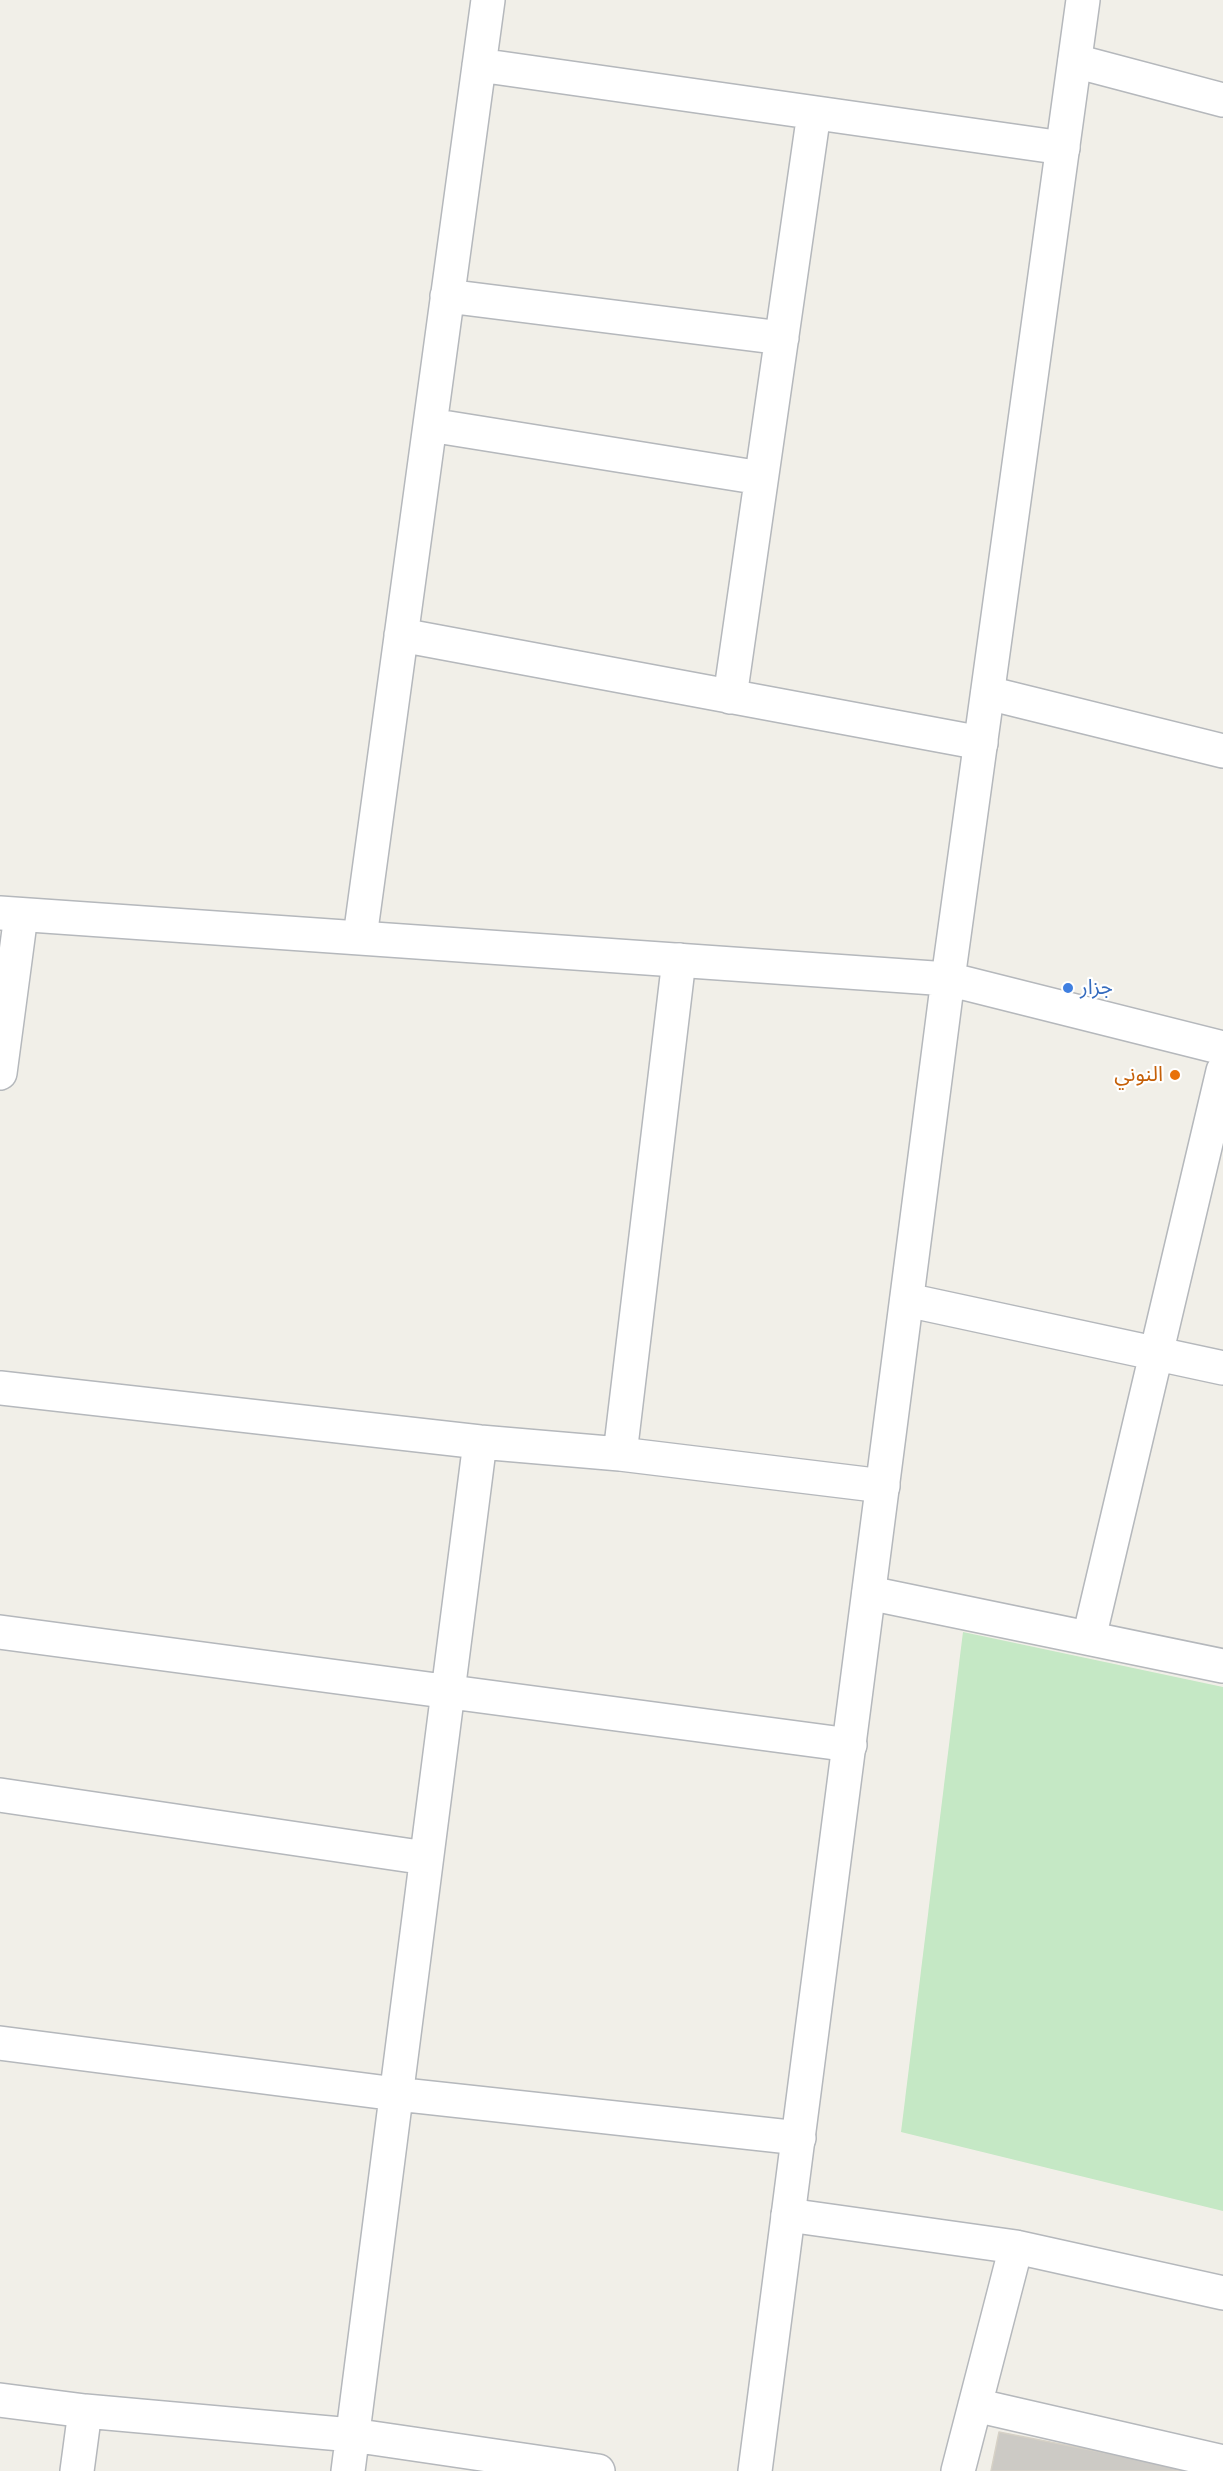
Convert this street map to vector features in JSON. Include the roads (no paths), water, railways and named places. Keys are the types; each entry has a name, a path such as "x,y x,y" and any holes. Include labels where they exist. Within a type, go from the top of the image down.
{"street":[{"path":"360,937 488,0"},
{"path":"755,2471 948,979 1083,0"},
{"path":"1075,61 1223,100"},
{"path":"479,65 1063,148"},
{"path":"730,697 814,112"},
{"path":"447,296 782,338"},
{"path":"430,425 761,478"},
{"path":"401,635 981,742"},
{"path":"988,693 1223,751"},
{"path":"0,1073 11,914 948,979 1223,1048"},
{"path":"620,1454 679,960"},
{"path":"1089,1638 1223,1071"},
{"path":"907,1300 1223,1368"},
{"path":"0,1388 480,1442 620,1454 883,1486"},
{"path":"348,2471 480,1442"},
{"path":"869,1593 1223,1666"},
{"path":"0,1632 850,1745"},
{"path":"0,1795 426,1858"},
{"path":"0,2043 396,2094 799,2138"},
{"path":"788,2215 1016,2247 1223,2294"},
{"path":"958,2471 1016,2247"},
{"path":"0,2400 85,2411 352,2435 598,2471"},
{"path":"975,2405 1223,2462"},
{"path":"77,2471 85,2411"}],"place":[{"name":"جزار","path":"1068,988"},
{"name":"النوني","path":"1175,1075"}]}
